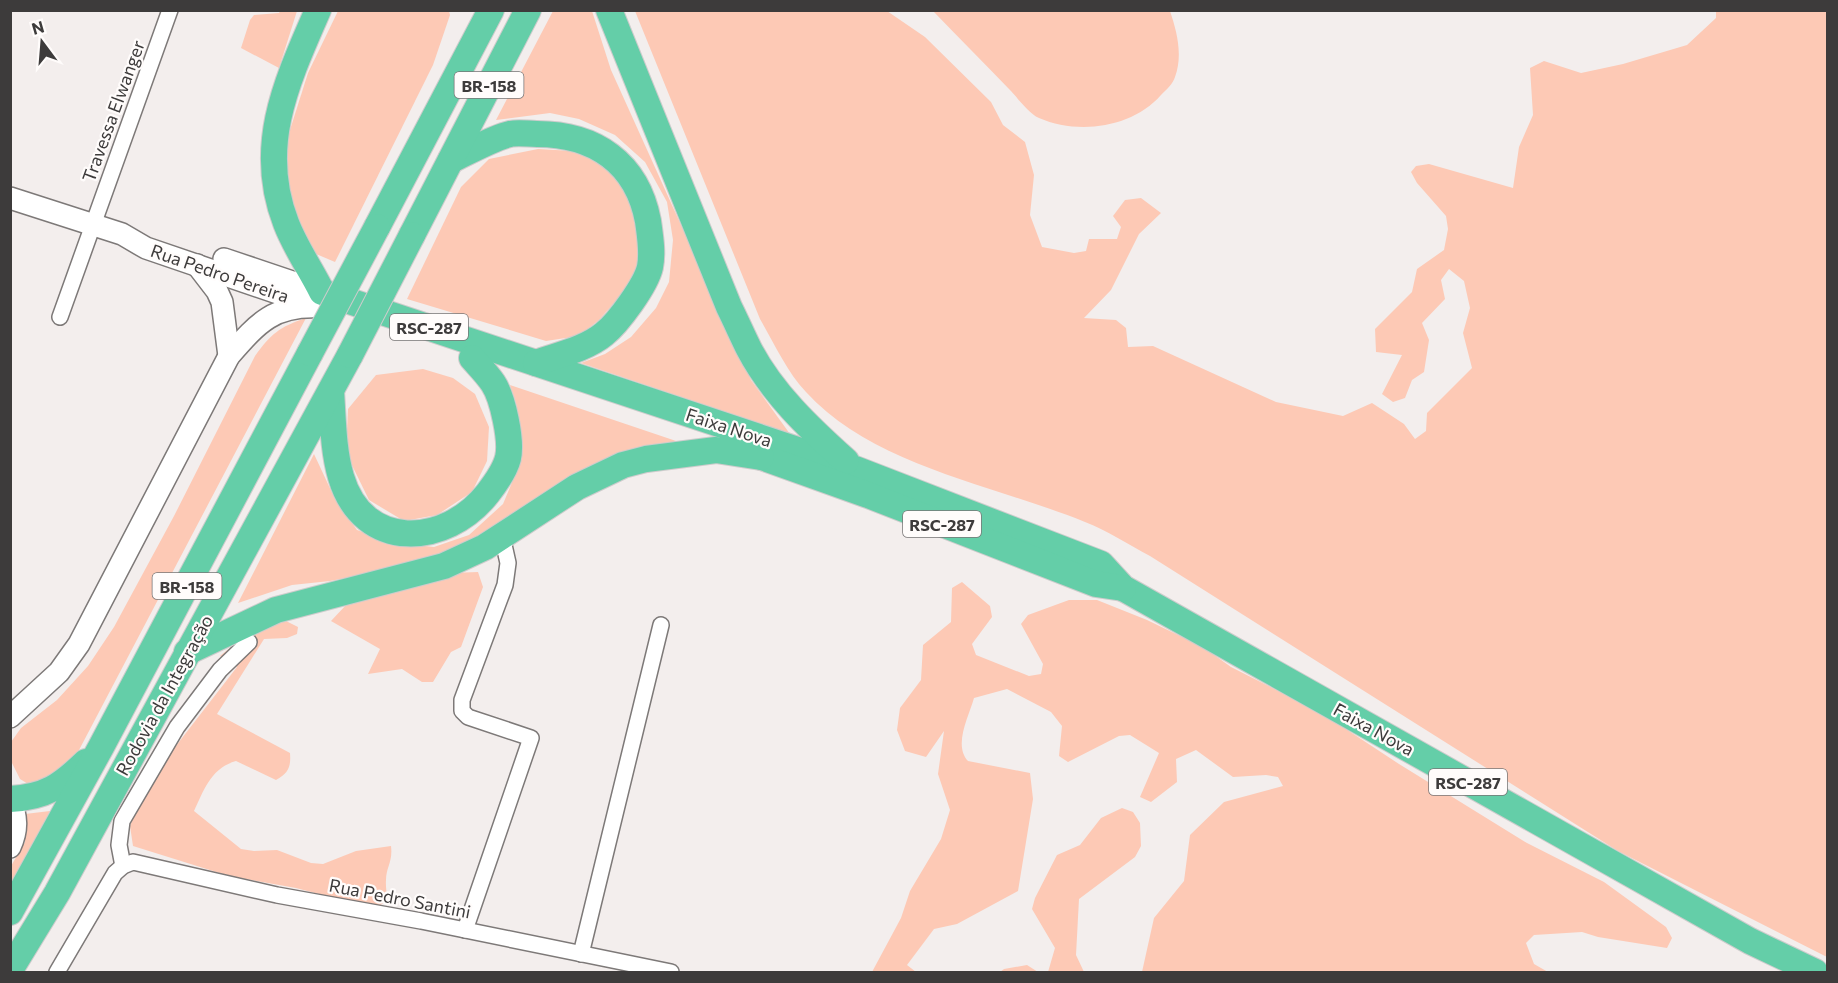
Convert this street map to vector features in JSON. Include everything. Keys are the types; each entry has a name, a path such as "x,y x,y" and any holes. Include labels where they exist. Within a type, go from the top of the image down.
{"highway":[{"path":"318,10 280,104 273,169 277,196 286,223 297,250 309,265 321,299"},
{"path":"477,39 483,10"},
{"name":"BR-158","path":"477,39 491,10"},
{"name":"BR-158","path":"451,160 528,10"},
{"path":"609,10 729,307 749,350 785,402 855,469"},
{"name":"Rodovia da Integração","path":"10,912 101,747 477,39"},
{"path":"451,160 509,134 549,134 576,138 601,149 620,163 632,178 641,195 650,232 650,269 623,316 602,336 578,348 536,363"},
{"name":"Rodovia da Integração","path":"10,970 57,893 331,391 451,160"},
{"name":"Faixa Nova","path":"321,299 472,358 868,495 1096,584 1123,588"},
{"name":"Faixa Nova","path":"321,299 536,363 855,469 1101,564 1123,588 1750,941 1815,972"},
{"path":"331,391 341,478 352,501 367,519 392,532 414,534 430,531 453,524 476,508 495,484 508,458 507,428 502,402 493,383 472,358"},
{"path":"187,652 276,610 444,566 485,547 577,487 623,465 646,459 716,450 763,457"},
{"path":"10,799 25,798 50,791 64,783 101,747"}],"main road":[{"name":"Rua Pedro Pereira","path":"10,198 122,234 146,248 197,265 321,299"},
{"name":"Rua Pedro Pereira","path":"122,234 152,235 321,299"},
{"path":"197,265 217,291 222,302 230,356"},
{"path":"10,717 59,672 79,644 230,356 251,331 270,317 282,310 321,299"},
{"path":"10,799 15,813 16,829 10,847"}],"street":[{"name":"Travessa Elwanger","path":"60,317 170,10"},
{"path":"465,930 531,738 468,717 462,711 462,700 505,585 508,563 502,536"},
{"path":"581,954 661,625"},
{"path":"57,972 115,873 123,866 119,845 122,821 177,727 220,670 249,642"},
{"name":"Rua Pedro Santini","path":"123,866 133,862 277,895 671,972"}],"shaded area":[{"path":"280,11 297,11 279,68 241,48 250,20 254,15 279,13"},
{"path":"338,11 449,11 450,15 433,65 335,262 309,251 285,184 289,133 308,73"},
{"path":"553,11 592,11 611,70 751,380 790,434 581,363 605,354 631,337 656,308 669,282 673,240 667,202 645,162 615,135 579,119 550,113 496,120"},
{"path":"635,11 887,11 925,37 991,102 1003,125 1025,142 1034,175 1030,215 1042,247 1074,253 1086,251 1089,239 1117,239 1121,227 1113,216 1125,200 1141,198 1161,213 1139,234 1111,290 1084,318 1116,320 1126,328 1128,347 1153,346 1276,402 1343,416 1372,403 1404,424 1415,439 1426,431 1427,413 1472,368 1463,333 1470,308 1464,281 1449,269 1441,280 1445,299 1422,323 1429,340 1424,372 1412,380 1405,398 1393,402 1382,394 1402,355 1376,352 1375,329 1412,292 1417,269 1444,250 1448,229 1446,216 1417,183 1411,172 1416,166 1429,164 1513,188 1519,147 1533,115 1530,68 1544,61 1581,73 1623,64 1687,45 1716,18 1716,11 1827,11 1827,957 1618,851 1150,556 1110,534 1050,509 937,471 900,456 865,438 834,417 799,384 760,319"},
{"path":"933,11 1170,11 1175,27 1179,60 1174,80 1169,87 1149,106 1135,115 1104,125 1087,127 1054,123 1031,113"},
{"path":"538,149 590,152 624,187 646,244 635,279 599,320 579,336 546,341 407,299 461,187 489,159"},
{"path":"306,318 68,771 38,790 20,779 11,761 11,742 21,728 57,700 88,666 114,627 174,516 255,356 276,332"},
{"path":"423,369 453,378 475,394 489,427 487,461 472,492 437,515 404,521 369,500 346,453 348,409 376,375"},
{"path":"510,385 685,444 450,553 401,567 330,581 292,585 238,603 314,454 335,499 357,530 390,542 434,547 469,535 503,504 521,461 520,429 516,403"},
{"path":"478,572 483,587 461,647 451,652 433,682 422,682 402,669 368,674 380,649 331,621 347,604 451,573"},
{"path":"962,582 990,606 992,617 972,644 976,655 1029,676 1041,674 1043,664 1021,624 1028,615 1069,600 1097,600 1147,620 1203,647 1231,667 1320,712 1527,843 1604,882 1666,927 1672,938 1667,948 1598,937 1582,932 1534,935 1526,943 1534,964 1548,972 1142,972 1154,918 1184,881 1190,835 1224,802 1283,786 1278,777 1266,775 1233,777 1196,750 1176,759 1177,782 1151,802 1140,797 1159,753 1130,735 1119,736 1068,762 1059,756 1062,726 1051,712 1007,689 974,698 964,730 962,747 968,761 1030,773 1033,799 1018,891 957,924 934,929 907,965 916,972 872,972 901,918 910,891 941,839 950,810 938,774 944,731 926,757 905,751 897,730 900,708 921,680 923,645 951,622 952,588"},
{"path":"286,621 298,627 297,634 287,638 264,639 217,714 290,753 288,769 276,780 236,761 227,764 209,781 194,811 241,849 277,850 311,863 323,864 356,851 391,846 386,875 387,896 376,909 296,888 229,876 133,846 130,826 135,812 172,751 237,667 220,656 254,628"},
{"path":"1122,808 1133,812 1140,823 1141,846 1135,857 1079,899 1076,955 1084,972 1048,972 1055,948 1032,909 1035,898 1057,855 1080,845 1101,818"},
{"path":"50,811 11,883 11,866 25,842 25,814"},
{"path":"1027,965 1038,972 1000,972 1004,969"}]}
